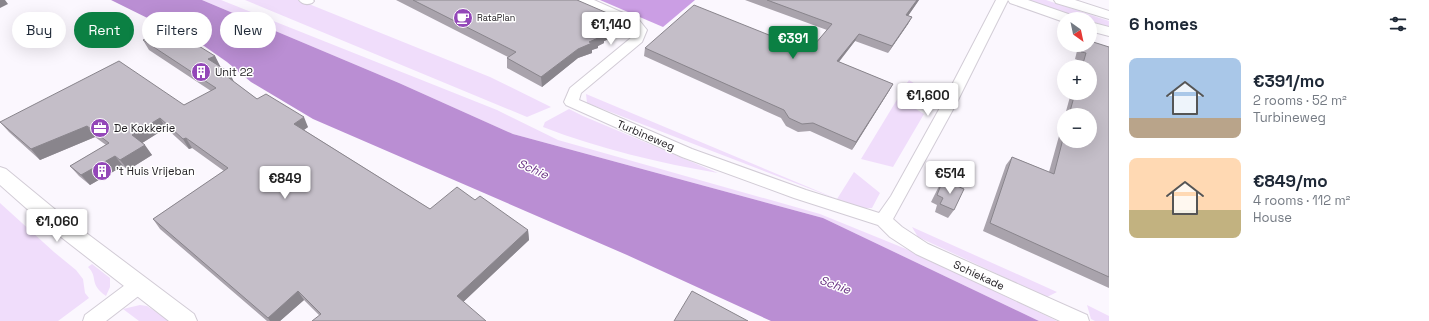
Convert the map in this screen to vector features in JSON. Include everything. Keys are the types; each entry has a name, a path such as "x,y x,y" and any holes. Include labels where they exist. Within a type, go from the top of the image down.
{"street":[{"name":"Turbineweg","path":"584,0 635,22 641,30 638,39 575,91 571,102 687,153 800,194 863,215 883,220"},
{"path":"883,220 891,210 901,189 943,116 1002,0"},
{"path":"1015,0 1057,15"},
{"path":"1061,0 1109,15"},
{"path":"1097,28 1109,32"},
{"path":"0,174 50,217 186,321"},
{"name":"Schiekade","path":"883,220 896,232 922,249 1080,321"},
{"path":"92,321 139,285"}],"shaded area":[{"path":"202,0 221,0 251,12 230,12"},
{"path":"245,0 299,0 490,77 551,107 527,117"},
{"path":"600,0 695,0 663,27"},
{"path":"1026,0 1046,0 1082,12 1058,12 1049,10"},
{"path":"1097,17 1109,21 1109,27 1097,23"},
{"path":"276,22 497,110 558,140 820,214 911,251 1057,321 1039,321 823,218 513,134 399,83 276,31"},
{"path":"909,80 934,96 930,102 905,86"},
{"path":"586,94 837,199 854,172 880,193 872,208 860,208 587,103"},
{"path":"898,98 924,114 893,167 861,159"},
{"path":"569,109 718,173 674,165 608,149 543,127 545,122"},
{"path":"0,203 76,270 83,279 85,293 89,298 58,321 0,321"},
{"path":"912,227 1057,292 1047,297 918,237"},
{"path":"92,264 110,278 110,287 106,296 97,288 95,284 93,274 88,267"},
{"path":"140,305 147,306 170,321 139,321 123,309"},
{"path":"1087,305 1109,316 1109,321 1095,321 1091,319"}],"water":[{"name":"Schie","path":"111,0 202,0 230,12 220,12 220,48 276,48 276,31 399,83 513,134 823,218 1039,321 771,321 627,255 313,119 251,82 207,48 212,48 212,12 142,12 142,15"}],"building":[{"path":"413,0 577,0 628,22 602,32 605,33 589,42 592,43 578,49 541,77 507,58 516,52"},
{"path":"767,0 917,0 906,15 912,17 892,46 859,34 837,61 893,84 856,142 813,123 802,124 789,118 784,110 645,48 694,5 809,51 832,24"},
{"path":"1097,43 1109,47 1109,277 990,223 1012,157 1054,174 1061,148 1097,148 1097,108 1071,108 1073,100 1097,100 1097,60 1084,60 1086,53 1081,52 1097,52"},
{"path":"155,48 202,48 215,56 208,59 229,72 225,75 257,99 266,94 304,117 294,124 430,209 457,187 475,200 480,196 528,230 457,296 486,321 312,321 321,314 298,291 268,318 153,219 228,168 186,138 183,139 160,118 132,135 145,145 120,160 115,156 81,175 70,166 109,143 87,126 31,149 0,122 119,61 184,105 216,88"},
{"path":"943,180 964,189 954,210 940,204 943,198 937,195"},
{"path":"692,291 748,321 674,321"}],"place":[{"name":"RataPlan","path":"463,18"},
{"name":"Unit 22","path":"201,72"},
{"name":"De Kokkerie","path":"100,128"},
{"name":"'t Huis Vrijeban","path":"102,171"}]}
